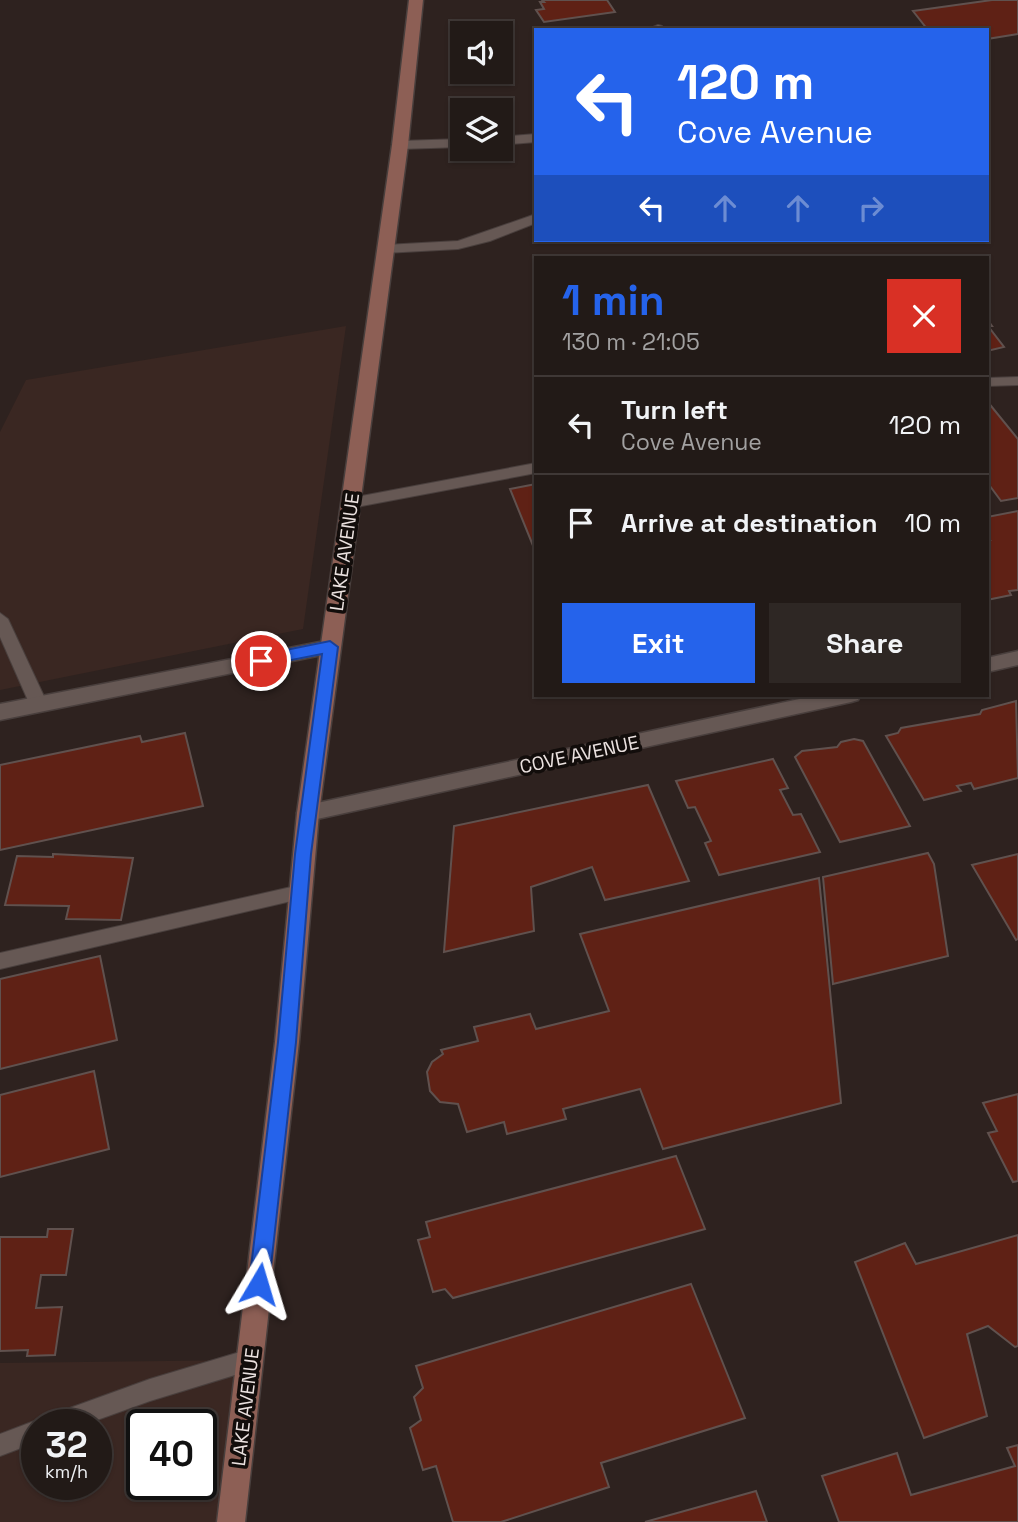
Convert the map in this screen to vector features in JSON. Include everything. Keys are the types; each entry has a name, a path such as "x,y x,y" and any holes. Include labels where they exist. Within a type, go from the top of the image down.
{"street":[{"name":"LAKE AVENUE","path":"231,1522 287,1042 308,813 400,145 416,0"},
{"path":"0,712 330,647"},
{"path":"989,665 1018,658"},
{"name":"COVE AVENUE","path":"308,813 841,697"}],"lane":[{"path":"513,140 534,138"},
{"path":"400,145 450,143"},
{"path":"385,249 458,245 485,238 534,219"},
{"path":"989,382 1018,382"},
{"path":"351,503 534,468"},
{"path":"0,619 38,705"},
{"path":"0,961 300,892"},
{"path":"97,1409 250,1360"},
{"path":"0,1445 21,1438"}],"shaded area":[{"path":"346,326 303,629 0,690 0,432 26,380"},
{"path":"250,1360 231,1522 0,1522 0,1363"}],"building":[{"path":"542,0 607,0 615,12 544,22 536,10 544,9 540,2 544,2"},
{"path":"992,0 1018,0 1018,34 989,39 989,28 926,28 913,11"},
{"path":"989,327 1004,347 989,351"},
{"path":"989,403 1018,439 1018,498 1001,501 989,485"},
{"path":"534,484 534,548 510,489"},
{"path":"1018,511 1018,590 1009,591 1011,595 989,600 990,540 989,517"},
{"path":"1016,701 1018,778 974,789 971,783 957,786 961,791 924,800 886,736 898,733 901,728 980,714 982,710"},
{"path":"185,733 203,806 0,850 0,765 140,736 142,742"},
{"path":"854,739 863,741 910,826 840,842 795,757 802,751 837,747 841,742"},
{"path":"773,759 788,788 780,790 793,815 801,814 820,852 719,875 705,843 711,841 695,807 688,808 676,781"},
{"path":"648,785 689,881 605,900 592,867 531,887 534,931 444,952 454,826"},
{"path":"928,853 934,864 948,956 833,984 823,877"},
{"path":"53,854 133,858 121,920 66,919 69,906 5,905 17,856 53,857"},
{"path":"1018,854 1018,939 1016,940 972,865"},
{"path":"819,878 841,1103 663,1149 640,1089 563,1109 566,1119 507,1134 504,1122 467,1132 458,1104 440,1102 430,1091 427,1072 432,1062 443,1054 441,1050 478,1041 474,1027 530,1014 536,1029 609,1011 580,934"},
{"path":"100,956 117,1040 0,1069 0,979"},
{"path":"94,1071 109,1149 0,1177 0,1095"},
{"path":"1018,1094 1018,1181 1013,1182 988,1133 997,1131 983,1103"},
{"path":"676,1156 705,1229 453,1298 445,1289 433,1292 418,1240 430,1237 426,1222"},
{"path":"48,1229 73,1229 66,1275 41,1275 36,1308 62,1307 55,1355 27,1356 28,1350 0,1351 0,1237 47,1237"},
{"path":"1018,1235 1018,1346 1015,1347 988,1326 967,1334 987,1416 924,1438 855,1262 905,1243 916,1264"},
{"path":"691,1284 745,1418 601,1463 609,1487 501,1522 453,1522 436,1466 423,1470 410,1428 421,1420 414,1397 423,1388 416,1366"},
{"path":"1018,1445 1018,1522 839,1522 822,1476 897,1453 911,1495 1015,1466 1007,1448"},
{"path":"756,1491 767,1522 645,1522"}],"route":[{"path":"259,1284 287,1042 303,854 330,647 261,661"}]}
